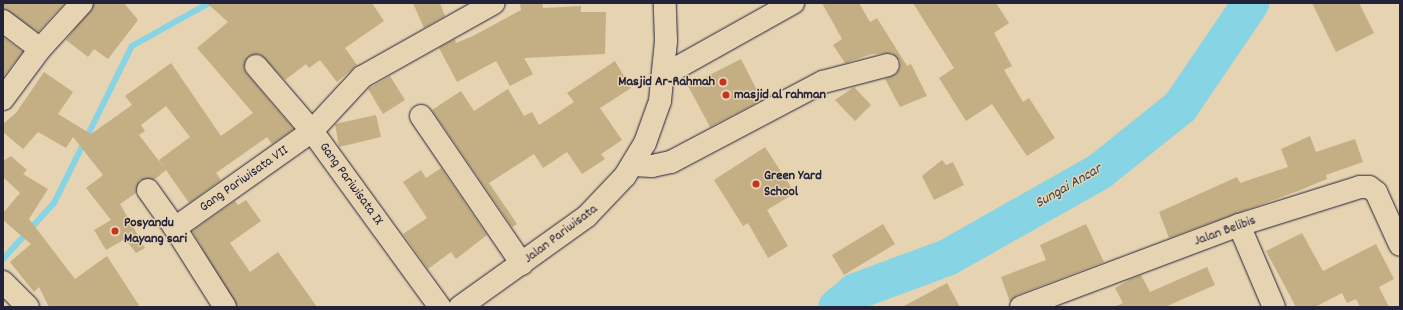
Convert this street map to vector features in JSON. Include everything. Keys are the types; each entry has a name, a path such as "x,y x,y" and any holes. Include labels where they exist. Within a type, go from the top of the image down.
{"street":[{"path":"3,99 40,49 82,3"},
{"name":"Gang Pariwisata VII","path":"175,228 312,131 362,77 494,3"},
{"name":"Jalan Pariwisata","path":"460,307 588,216 632,165 652,124 664,75 665,3"},
{"path":"664,75 793,3"},
{"path":"3,21 40,49"},
{"path":"632,165 652,166 671,162 824,82 888,65"},
{"name":"Gang Pariwisata IX","path":"256,66 312,131 440,307"},
{"path":"421,116 522,264"},
{"name":"Jalan Belibis","path":"1021,307 1238,225 1369,187 1376,192 1400,245"},
{"path":"148,190 175,228 225,307"},
{"path":"1238,225 1274,307"},
{"path":"5,283 28,307"}],"building":[{"path":"3,3 65,3 38,32 3,9"},
{"path":"94,3 124,3 138,20 108,59 94,49 88,57 66,40"},
{"path":"207,3 372,3 384,21 345,48 357,65 337,82 320,60 309,68 306,64 285,80 260,54 248,57 244,68 247,74 294,129 272,144 267,137 216,173 221,180 189,203 166,170 154,180 140,180 136,193 120,204 145,248 136,253 125,239 106,250 94,230 111,220 86,188 103,175 73,137 66,148 38,132 23,149 3,132 3,124 16,113 44,72 73,92 58,114 91,134 132,105 125,96 171,63 221,136 253,113 197,48 228,22","holes":["166,106 190,137 159,160 166,170 139,135 145,131 141,125"]},
{"path":"413,3 440,3 445,16 424,28"},
{"path":"520,3 542,3 543,8 581,6 581,12 606,12 605,54 524,58 533,74 510,86 496,61 457,82 439,48 455,39 456,43 473,36 521,10"},
{"path":"822,3 859,3 870,22 877,18 907,66 911,64 927,96 900,107 885,79 896,74 900,68 900,61 892,53 872,54 845,63 833,45 842,39"},
{"path":"913,3 996,3 1009,23 994,33 1012,66 1004,70 1023,102 1029,98 1055,138 1027,156 992,104 966,121 939,78 954,68"},
{"path":"1312,3 1359,3 1374,33 1336,52"},
{"path":"3,37 23,52 3,77"},
{"name":"masjid al rahman","path":"741,59 762,100 710,127 688,86"},
{"path":"615,61 631,88 600,108 622,140 601,154 605,159 582,174 567,152 543,168 534,154 489,183 517,224 512,227 432,110 461,91 474,111 508,89 524,116 532,112 539,125 574,102 567,93"},
{"path":"390,76 405,100 383,114 368,89"},
{"path":"854,87 871,105 855,121 835,100"},
{"path":"376,115 381,137 339,147 335,124"},
{"path":"1310,136 1316,152 1355,139 1363,162 1326,175 1327,179 1298,191 1169,238 1159,212 1237,177 1240,183 1288,167 1281,149"},
{"path":"765,147 795,193 767,210 788,246 768,258 748,223 743,226 714,180"},
{"path":"11,156 27,170 23,174 48,189 29,219 75,279 107,256 140,307 49,307 39,287 34,292 10,262 31,244 3,220 3,213 20,193 3,177 3,161"},
{"path":"942,160 946,165 953,162 964,185 934,200 922,176"},
{"path":"441,168 487,235 456,259 451,252 428,269 403,234 427,218 403,182 421,170 426,178"},
{"path":"246,200 261,221 230,243 250,272 278,252 317,307 237,307 192,231 235,201 238,205"},
{"path":"883,224 895,244 844,275 832,255"},
{"path":"1086,224 1104,262 1017,295 1010,302 1001,277 1046,260 1040,245"},
{"path":"1302,233 1323,271 1376,244 1394,279 1379,287 1389,307 1360,307 1356,299 1347,303 1342,293 1315,307 1296,307 1266,251"},
{"path":"1207,267 1215,285 1165,307 1114,307 1123,303 1115,288 1131,279 1141,275 1150,292"},
{"path":"947,283 960,307 902,307"}],"waterway":[{"path":"3,259 54,203 132,46 209,3"},
{"name":"Sungai Ancar","path":"836,307 855,291 947,257 1099,171 1180,106 1250,3"}],"place":[{"name":"Masjid Ar-Rahmah","path":"723,82"},
{"name":"masjid al rahman","path":"726,95"},
{"name":"Green Yard School","path":"756,184"},
{"name":"Posyandu Mayang sari","path":"115,231"}]}
